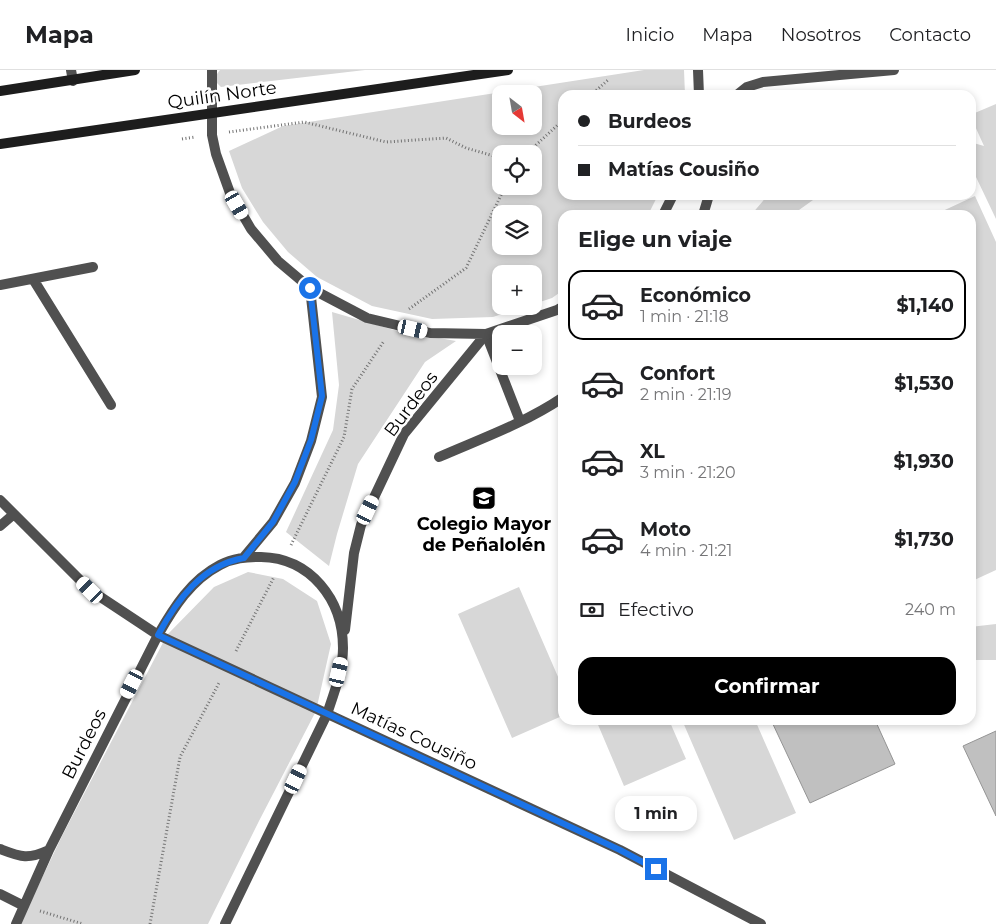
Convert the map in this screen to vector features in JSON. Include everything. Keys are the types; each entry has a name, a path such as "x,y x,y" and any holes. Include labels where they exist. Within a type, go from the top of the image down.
{"street":[{"path":"71,70 74,81"},
{"path":"0,91 135,70"},
{"path":"212,70 212,135 216,154 230,193 251,229 278,261 310,288 367,318 430,333 486,334 558,309"},
{"name":"Quilín Norte","path":"0,144 508,70"},
{"path":"698,70 699,90"},
{"path":"743,90 763,82 894,70"},
{"path":"0,285 93,267"},
{"path":"32,279 111,404"},
{"path":"244,558 273,522 295,482 311,440 322,396 310,288"},
{"path":"486,334 520,421"},
{"name":"Burdeos","path":"225,924 334,694 342,658 349,583 361,525 404,434 486,334"},
{"path":"439,457 520,421 558,401"},
{"name":"Matías Cousiño","path":"0,500 90,590 158,635 620,850 761,924"},
{"path":"0,526 14,514"},
{"name":"Burdeos","path":"16,924 48,850 158,635 178,601 200,578 233,559 272,557 293,563 306,571 326,590 337,612 343,646"},
{"path":"0,849 22,857 35,856 48,850"},
{"path":"0,894 24,906"}],"path":[{"path":"597,90 608,80"},
{"path":"173,140 304,122 386,142 446,138 466,148 492,155"},
{"path":"537,145 558,126"},
{"path":"150,924 180,757 228,667 344,437 352,389 403,313 466,268 501,195"},
{"path":"24,906 83,924"}],"shaded area":[{"path":"220,70 365,70 221,87 216,82 217,74"},
{"path":"644,70 684,70 685,90 558,90 558,200 656,200 650,210 558,210 558,294 542,301 542,265 492,265 492,315 499,315 493,317 432,319 372,306 317,277 288,252 263,222 242,188 229,151 283,126 492,94 492,135 542,135 542,86"},
{"path":"996,104 996,219 976,177 976,144 984,146 976,128 976,112"},
{"path":"976,198 996,242 996,570 976,579 976,210 945,210 966,200 976,200"},
{"path":"764,200 813,200 799,210 755,210"},
{"path":"332,312 394,330 456,341 425,362 358,464 329,566 286,532 333,430 339,385"},
{"path":"248,572 283,579 317,601 331,644 316,711 208,924 20,924 62,836 167,635 214,587"},
{"path":"519,587 558,677 558,718 512,738 458,614"},
{"path":"996,624 996,660 976,660 976,626"},
{"path":"598,725 671,725 686,759 624,786"},
{"path":"684,725 757,725 796,813 734,840"}],"building":[{"path":"773,725 877,725 895,764 810,803"},
{"path":"996,731 996,816 963,746"}],"place":[{"name":"Colegio Mayor de Peñalolén","path":"484,498"}],"route":[{"path":"310,288 322,396 311,440 295,482 273,522 244,558 233,559 200,578 178,601 158,635 620,850 656,869"}]}
